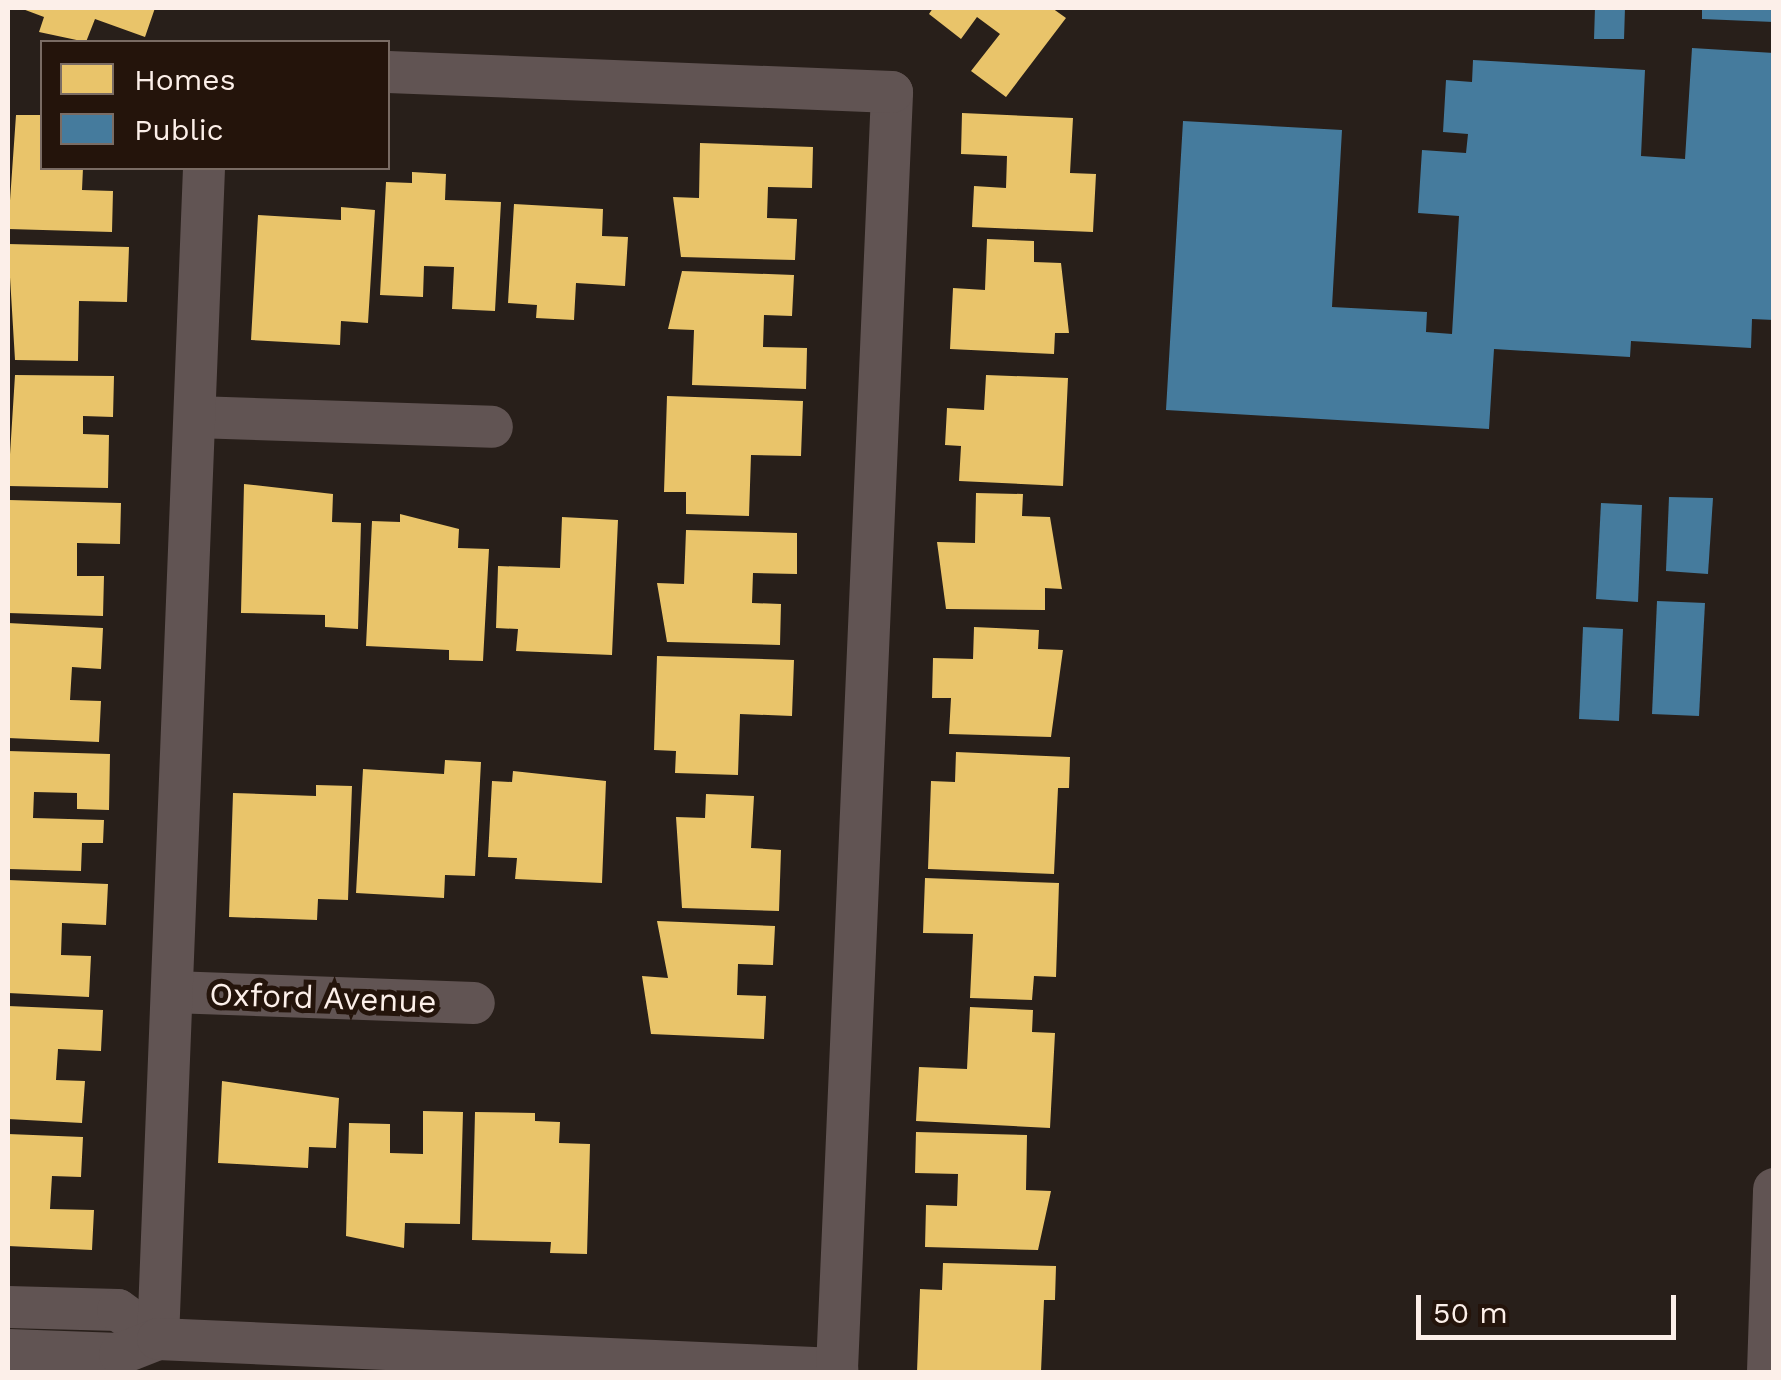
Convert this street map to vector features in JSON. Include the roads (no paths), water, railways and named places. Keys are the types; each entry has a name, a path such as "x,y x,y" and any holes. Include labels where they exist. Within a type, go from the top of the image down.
{"street":[{"path":"8,1350 120,1354 158,1339 837,1369 892,92 390,72"},
{"path":"158,1339 204,170"},
{"path":"195,416 492,428"},
{"name":"Oxford Avenue","path":"172,992 474,1004"},
{"path":"1768,1372 1774,1189"},
{"path":"8,1307 118,1310 158,1339"}]}
